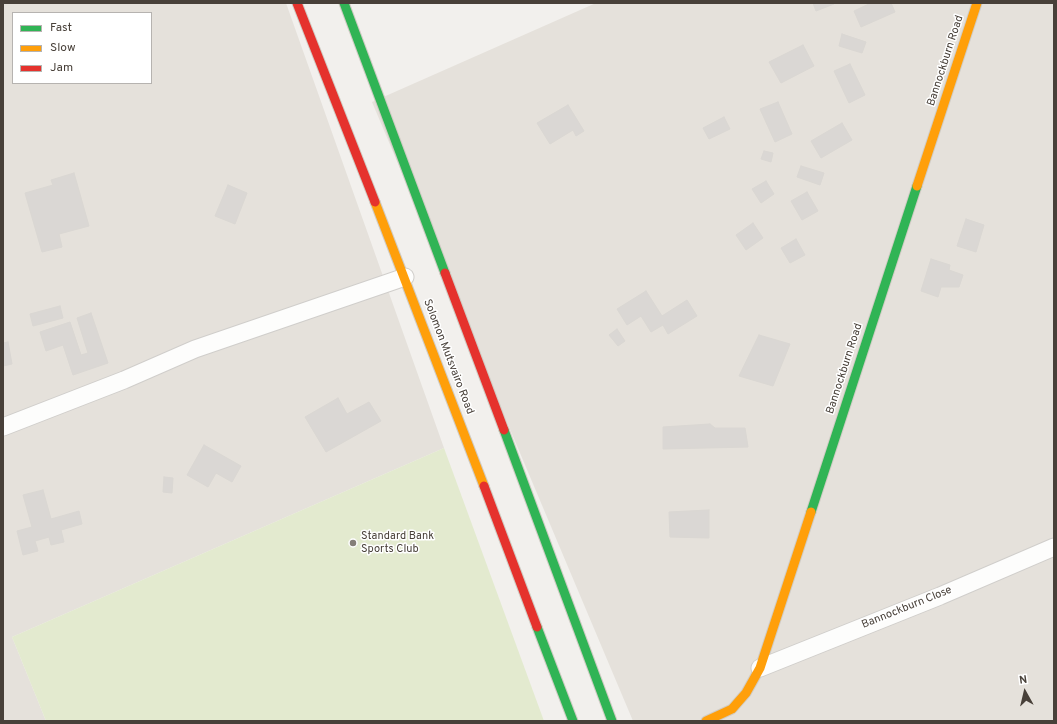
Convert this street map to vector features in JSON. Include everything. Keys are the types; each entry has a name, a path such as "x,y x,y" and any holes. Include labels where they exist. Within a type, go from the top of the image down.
{"main road":[{"name":"Solomon Mutsvairo Road","path":"297,3 314,50 405,276 573,721"},
{"path":"344,3 612,721"},
{"name":"Bannockburn Road","path":"706,721 732,709 746,693 760,668 977,3"}],"street":[{"path":"3,427 124,380 195,349 405,276"},
{"name":"Bannockburn Close","path":"760,668 940,596 1054,546"}],"shaded area":[{"path":"3,3 286,3 444,448 12,637 46,721 3,721"},
{"path":"596,3 1054,3 1054,721 633,721 372,102"}],"green space":[{"name":"Standard Bank Sports Club","path":"444,448 544,721 46,721 12,637"}],"building":[{"path":"813,3 833,3 834,4 816,11"},
{"path":"871,3 891,3 895,12 861,27 854,11"},
{"path":"842,34 866,42 862,53 839,46"},
{"path":"803,45 814,66 781,83 769,62"},
{"path":"850,64 865,95 849,103 834,71"},
{"path":"778,102 792,134 775,142 760,109"},
{"path":"568,105 584,131 576,136 573,130 550,144 537,123"},
{"path":"724,117 730,129 709,139 703,128"},
{"path":"842,123 852,140 821,158 811,141"},
{"path":"764,151 773,153 771,162 761,159"},
{"path":"801,166 824,173 820,185 797,177"},
{"path":"74,173 89,226 59,234 62,247 42,252 25,193 53,185 51,180"},
{"path":"766,181 774,194 761,203 752,189"},
{"path":"228,185 247,193 235,224 215,216"},
{"path":"807,192 818,211 802,220 791,201"},
{"path":"966,219 984,225 976,252 957,246"},
{"path":"753,223 763,238 746,250 736,235"},
{"path":"796,239 805,255 790,263 781,248"},
{"path":"931,259 950,265 949,270 963,275 959,287 941,287 938,297 921,291"},
{"path":"646,291 662,316 687,300 697,316 668,334 663,325 651,332 641,316 627,325 617,309"},
{"path":"60,306 63,318 33,326 30,314"},
{"path":"91,313 108,363 73,375 63,345 46,351 40,332 70,322 81,355 88,353 77,318"},
{"path":"617,329 625,341 618,346 609,335"},
{"path":"759,335 790,344 773,386 739,376"},
{"path":"8,342 12,364 3,366 3,343"},
{"path":"338,398 347,414 369,402 381,421 326,452 305,417"},
{"path":"710,424 715,428 745,428 748,447 663,449 663,427"},
{"path":"204,445 241,466 232,482 216,473 208,487 187,475"},
{"path":"164,477 173,478 172,493 163,492"},
{"path":"43,490 51,519 79,511 82,524 61,530 64,542 51,545 49,537 35,541 38,551 23,555 17,531 32,527 23,495"},
{"path":"709,510 709,538 670,537 669,512"}],"traffic: fast":[{"path":"344,3 445,273"},
{"path":"811,512 917,186"},
{"path":"504,430 612,721"},
{"path":"537,627 573,721"}],"traffic: slow":[{"path":"917,186 977,3"},
{"path":"375,202 484,486"},
{"path":"706,721 732,709 746,693 760,668 811,512"}],"traffic: jam":[{"path":"297,3 375,202"},
{"path":"445,273 504,430"},
{"path":"484,486 537,627"}],"place":[{"name":"Standard Bank Sports Club","path":"353,543"}]}
